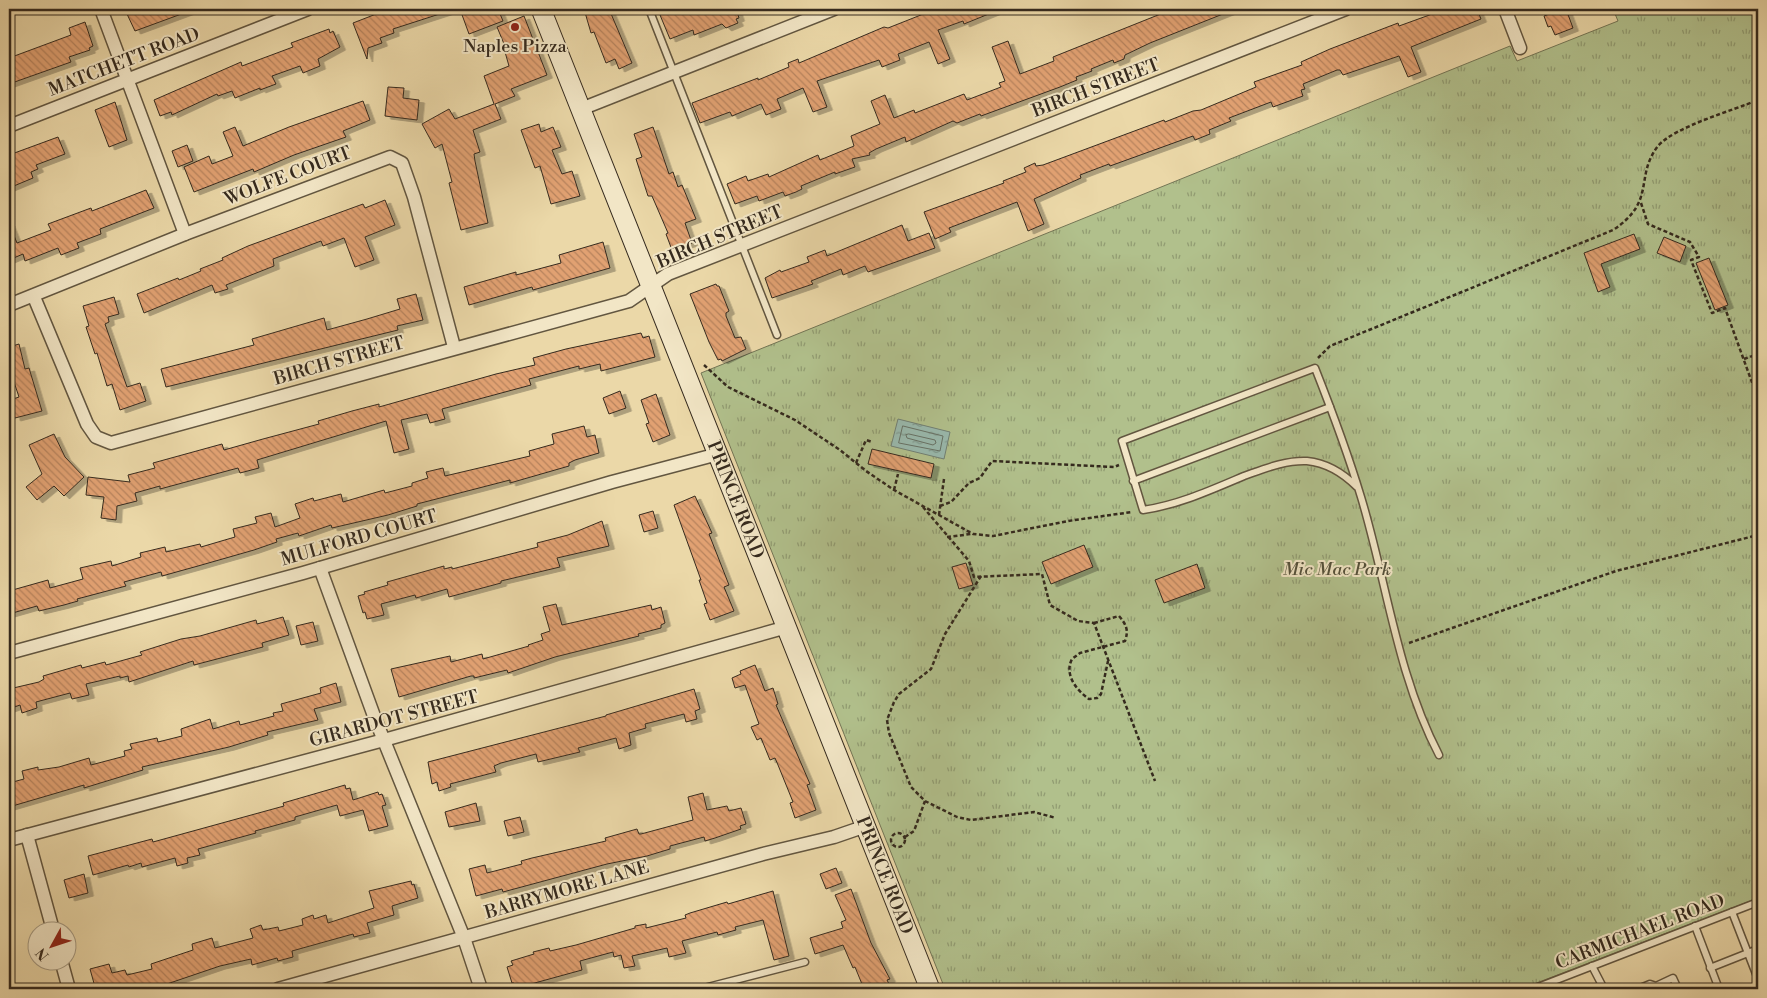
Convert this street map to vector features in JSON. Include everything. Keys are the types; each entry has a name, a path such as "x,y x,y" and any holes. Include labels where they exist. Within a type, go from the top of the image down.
{"street":[{"path":"101,9 185,234"},
{"name":"MATCHETT ROAD","path":"9,126 308,9"},
{"name":"PRINCE ROAD","path":"541,9 930,989"},
{"path":"581,109 834,9"},
{"name":"BIRCH STREET","path":"34,297 87,424 96,436 111,443 454,347 629,301 668,274 1346,9"},
{"path":"1505,9 1520,48"},
{"name":"WOLFE COURT","path":"9,305 34,297 185,234 390,157 402,163 414,197 454,347"},
{"name":"MULFORD COURT","path":"9,653 320,568 612,482 718,454"},
{"path":"320,568 384,740 464,938 481,989"},
{"name":"GIRARDOT STREET","path":"9,840 384,740 787,627"},
{"name":"BARRYMORE LANE","path":"278,989 763,854 834,837 866,826"},
{"path":"27,835 50,920"},
{"path":"64,970 69,989"}],"lane":[{"path":"649,9 776,336"},
{"path":"1357,487 1332,467 1308,461 1297,461 1262,470 1176,503 1143,510 1122,441 1315,368 1357,487 1399,647 1427,732 1439,755"},
{"path":"1133,481 1330,407"},
{"name":"CARMICHAEL ROAD","path":"1533,989 1758,902"},
{"path":"1732,912 1758,979"},
{"path":"1695,926 1719,989"},
{"path":"1710,968 1758,949"},
{"path":"700,989 805,962"},
{"path":"1592,966 1604,989"},
{"path":"1638,989 1650,984 1655,987 1673,978 1678,989"}],"path":[{"path":"1315,368 1318,358 1330,346 1604,236 1630,218 1641,202 1652,159 1663,142 1684,129 1758,100"},
{"path":"1641,202 1648,224 1690,242 1700,257 1691,260 1712,313 1724,308 1758,399"},
{"path":"1744,359 1758,354"},
{"path":"704,365 728,387 795,420 894,490 973,534"},
{"path":"856,463 866,440 872,442"},
{"path":"940,506 951,502 969,483 980,478 992,461 1114,467 1128,462"},
{"path":"894,490 898,474"},
{"path":"939,516 944,480"},
{"path":"921,505 969,561 974,577 1042,574 1050,605 1078,621 1094,623 1118,616 1126,625 1125,641 1077,655 1068,666 1074,684 1089,699 1097,698 1101,694 1108,659"},
{"path":"947,537 973,534 993,536 1068,521 1143,510"},
{"path":"1399,647 1616,571 1758,535"},
{"path":"981,576 945,634 931,669 896,698 888,715 888,729 905,777 917,795 925,800 965,820 1034,812 1056,818"},
{"path":"1094,623 1155,781"},
{"path":"905,837 914,831 925,800"},
{"path":"896,833 901,833 905,837 905,843 902,847 895,847 891,844 892,836 896,833"}],"green space":[{"name":"Mic Mac Park","path":"1613,9 1758,9 1758,898 1521,989 945,989 701,373 1510,46 1517,61 1618,21"}],"water":[{"path":"898,419 950,432 944,459 891,446"}],"building":[{"path":"140,9 195,9 135,31 127,14"},
{"path":"389,9 452,10 393,29 394,33 380,38 382,43 368,48 367,59 353,23"},
{"path":"470,9 498,9 503,21 469,34 461,12"},
{"path":"584,9 609,9 632,63 619,69 615,59 606,63 594,32 591,33"},
{"path":"675,9 736,9 739,18 736,19 738,23 726,28 722,24 694,35 693,30 670,39 660,15"},
{"path":"936,9 1001,9 964,24 963,21 938,30 950,59 938,64 929,42 898,54 900,60 882,67 879,60 817,81 827,107 813,112 803,88 777,99 781,109 766,115 761,104 732,116 730,112 700,123 692,103 758,78 758,80 789,67 788,63 798,59 799,63 884,27 888,28"},
{"path":"1173,9 1233,10 1150,43 1125,55 1124,59 1114,63 1113,60 1091,69 1092,71 1076,77 1077,80 1060,87 981,116 980,114 957,123 953,121 906,142 905,137 876,149 869,153 870,155 852,159 855,167 835,174 835,172 801,186 802,189 796,192 785,196 783,192 759,201 757,196 735,204 727,184 746,176 748,181 768,174 769,177 818,155 820,160 854,146 851,136 880,124 871,101 885,95 894,118 914,110 915,113 964,94 967,100 1001,87 999,83 1005,81 992,47 1008,41 1020,74 1054,61 1053,57"},
{"path":"1446,9 1477,9 1481,19 1411,47 1421,72 1408,77 1399,56 1343,75 1340,70 1337,70 1303,84 1305,89 1301,90 1303,96 1273,107 1271,102 1229,118 1231,121 1209,130 1210,134 1195,140 1193,136 1080,175 1081,178 1034,199 1044,224 1028,231 1017,202 949,228 951,232 935,239 924,212 1004,183 1003,181 1026,172 1024,168 1035,163 1036,166 1043,165 1164,120 1165,122 1193,111 1201,110 1256,87 1254,82 1302,65 1301,62 1330,49 1398,23 1399,26"},
{"path":"1566,9 1573,28 1555,35 1551,26 1548,27 1544,16"},
{"path":"524,16 547,75 511,89 515,96 495,104 501,119 473,130 480,152 474,154 488,223 461,230 449,183 452,182 442,144 435,148 422,124 449,109 455,119 494,104 484,76 509,66 505,52 507,51 497,27"},
{"path":"85,22 93,46 89,48 90,50 69,57 71,62 9,84 9,58 71,35 69,28"},
{"path":"329,29 330,33 333,31 340,47 318,59 320,66 303,73 300,66 272,76 276,84 260,90 260,88 235,98 232,91 218,96 217,94 172,115 171,112 160,116 154,100 241,62 242,66 293,47 291,43"},
{"path":"388,87 404,88 403,98 419,100 417,120 385,116"},
{"path":"363,101 370,120 343,131 346,137 294,155 254,172 253,169 194,192 184,167 209,156 212,164 233,156 223,132 235,127 243,146 289,127"},
{"path":"115,102 127,140 109,147 95,110"},
{"path":"539,124 541,132 553,127 561,147 552,150 562,174 572,171 580,196 551,204 540,166 535,168 521,130"},
{"path":"653,127 669,174 673,172 678,187 682,185 696,219 685,223 692,243 672,250 666,234 668,233 652,196 648,196 636,159 642,157 634,134"},
{"path":"58,137 65,154 36,165 38,169 31,172 33,178 9,188 9,155"},
{"path":"187,145 193,161 178,167 172,151"},
{"path":"146,190 154,208 100,229 101,234 77,243 79,248 61,255 58,248 25,261 23,254 9,260 9,223 17,243 51,230 48,224 91,208 92,211"},
{"path":"385,200 395,225 365,237 374,260 355,267 344,238 323,246 321,241 273,259 274,266 226,285 228,289 215,293 212,285 144,313 137,294 201,271 200,269 223,260 222,258 248,246 363,204 365,208"},
{"path":"902,225 908,241 929,233 935,248 868,272 865,266 843,275 841,269 811,281 813,284 772,298 765,278 780,270 781,272 809,262 807,257 825,250 827,256"},
{"path":"1634,234 1640,249 1601,264 1610,287 1598,292 1584,253"},
{"path":"1664,237 1686,246 1680,262 1657,253"},
{"path":"603,242 610,268 533,290 532,287 469,305 464,287 516,272 516,275 561,263 559,255"},
{"path":"1709,258 1728,305 1715,310 1696,263"},
{"path":"716,284 719,286 729,311 726,313 726,316 735,338 741,337 746,349 722,361 721,359 718,360 709,342 690,294"},
{"path":"416,294 423,320 397,326 398,330 166,387 161,369 254,345 252,339 324,318 327,330 367,319 400,309 397,299"},
{"path":"114,297 119,314 108,317 109,322 105,324 127,387 140,383 146,401 120,410 112,384 107,386 97,353 95,354 86,327 89,326 83,306"},
{"path":"641,333 643,338 649,336 655,357 601,371 600,364 579,369 579,366 529,379 531,385 442,409 445,419 430,423 427,414 401,420 409,449 394,453 386,421 257,460 259,468 240,473 238,468 160,489 160,486 135,493 137,501 117,506 116,520 101,518 104,497 86,495 88,477 130,482 128,475 155,468 153,463 222,444 224,450 319,424 318,421 352,411 379,404 379,407 535,365 533,358"},
{"path":"19,344 25,369 29,368 42,411 15,418 10,400 19,397 9,367 9,347"},
{"path":"620,391 626,408 609,414 603,398"},
{"path":"656,394 670,435 653,442 646,424 649,423 641,400"},
{"path":"584,426 587,437 595,435 599,453 575,460 569,463 569,466 510,483 510,480 417,504 417,506 388,515 332,528 331,525 299,536 298,533 276,539 277,542 254,550 198,566 162,576 161,572 124,582 126,586 77,599 78,601 64,605 39,611 37,606 9,614 9,591 48,580 50,588 83,579 80,568 111,561 112,566 141,557 140,553 165,547 166,552 200,544 201,547 235,537 233,529 257,523 255,517 271,513 275,527 300,518 295,504 313,498 314,501 341,494 343,502 384,490 385,493 412,486 412,483 428,478 426,472 443,468 445,476 530,456 529,451 554,444 552,434"},
{"path":"54,434 65,457 84,477 64,496 54,486 37,500 26,487 42,474 29,445"},
{"path":"872,449 934,464 931,478 868,464"},
{"path":"695,496 712,533 709,534 729,585 724,587 734,611 710,620 704,604 707,603 699,580 701,580 674,505"},
{"path":"653,511 658,528 644,532 639,515"},
{"path":"602,521 609,546 557,558 560,567 501,581 501,583 449,597 447,589 416,598 415,595 381,604 384,615 367,619 365,612 363,613 358,596 365,594 364,592 388,585 387,582 444,566 444,569 452,567 452,569 538,547 537,543 568,535"},
{"path":"1084,545 1093,567 1051,584 1042,562"},
{"path":"966,563 973,585 959,589 952,567"},
{"path":"1197,564 1205,588 1164,603 1155,580"},
{"path":"556,604 562,625 651,605 652,610 661,607 665,623 661,625 661,628 638,634 639,636 555,657 508,673 507,670 474,678 474,676 471,676 399,697 391,669 450,656 451,662 482,654 483,659 529,646 543,640 541,634 550,631 543,607"},
{"path":"283,617 289,635 262,643 263,647 194,665 193,661 129,682 128,676 120,678 120,676 86,684 89,695 72,699 70,693 36,702 37,708 22,713 20,705 9,709 9,689 39,682 44,679 43,676 81,665 82,668 105,662 106,665 142,655 140,652 181,639 200,636 256,620 257,624"},
{"path":"313,622 318,641 301,645 296,626"},
{"path":"755,665 765,691 773,688 778,704 776,705 810,784 807,785 816,810 795,818 790,803 793,802 775,758 770,760 761,738 757,740 751,727 759,724 745,685 735,688 732,678 741,674 740,671"},
{"path":"336,683 341,702 314,709 318,720 267,732 268,735 229,747 142,767 143,770 84,788 84,785 9,807 9,783 24,779 22,771 38,767 38,770 59,767 89,758 91,765 125,756 124,751 132,749 130,744 157,738 158,742 182,736 181,729 210,719 213,729 239,721 240,725 274,716 273,713 283,711 281,704 321,693 320,688"},
{"path":"694,689 700,709 695,711 697,719 686,722 684,714 645,724 646,728 629,733 631,745 619,749 616,738 578,748 580,752 538,762 536,754 501,763 494,766 496,772 450,784 451,787 439,791 437,782 432,784 428,762 606,716"},
{"path":"345,785 346,789 350,788 353,800 378,792 379,795 382,794 386,805 382,806 388,826 369,831 363,810 340,816 337,805 295,817 295,820 255,831 256,833 198,849 200,855 187,858 188,863 177,866 175,858 142,867 141,863 129,867 128,865 93,875 88,856 152,839 153,842 284,806 283,803"},
{"path":"703,793 707,810 727,806 729,811 741,808 746,824 740,826 741,829 705,841 704,837 670,846 670,849 647,856 607,864 503,892 502,889 476,896 469,869 485,865 487,873 522,864 521,861 532,858 606,841 605,838 637,829 639,834 641,834 693,820 688,797"},
{"path":"476,803 480,821 449,827 445,812"},
{"path":"520,817 524,832 508,836 504,821"},
{"path":"836,868 842,883 826,889 820,874"},
{"path":"84,874 88,893 69,898 64,880"},
{"path":"411,881 412,885 414,884 418,898 392,906 394,915 367,923 370,933 354,937 353,934 292,951 293,957 278,961 277,958 252,965 251,959 220,966 161,986 162,989 104,989 103,985 95,987 90,969 109,964 112,973 125,970 127,975 152,969 151,964 193,950 192,944 212,938 215,948 253,938 250,929 261,925 263,930 278,927 279,931 303,925 302,919 313,915 314,919 326,915 328,923 374,908 369,891"},
{"path":"851,889 871,943 890,979 887,980 889,984 875,989 864,989 843,945 815,954 810,938 843,928 841,922 846,920 835,895"},
{"path":"773,891 789,956 774,960 763,920 735,927 736,930 718,935 717,932 682,941 686,953 669,957 667,948 632,956 635,966 624,968 621,955 614,957 613,952 580,961 582,970 531,984 532,989 516,989 514,983 512,983 507,967 513,965 511,961 534,954 533,952 549,948 550,951 576,945 635,928 635,926 646,924 646,928 686,918 685,915 690,913"}],"place":[{"name":"Naples Pizza","path":"515,27"}]}
